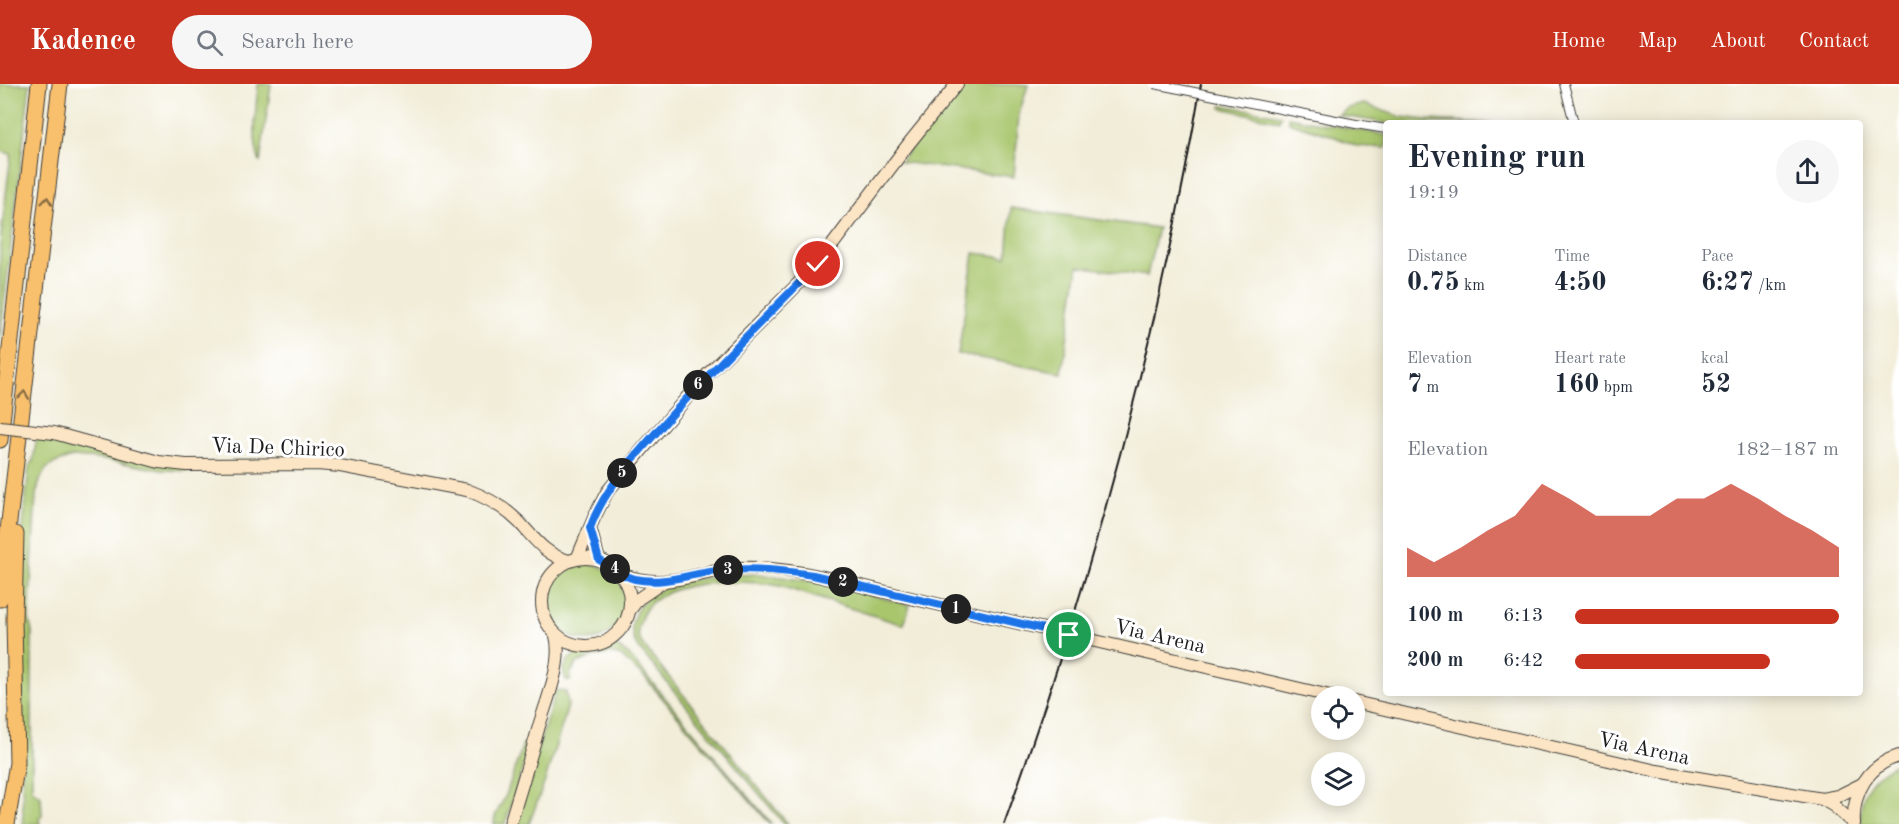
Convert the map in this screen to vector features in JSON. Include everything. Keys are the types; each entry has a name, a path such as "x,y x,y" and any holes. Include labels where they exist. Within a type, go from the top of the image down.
{"highway":[{"path":"0,440 39,84"},
{"path":"0,599 60,84"},
{"path":"18,824 14,620 19,439"},
{"path":"7,824 17,763"}],"street":[{"path":"573,560 607,492 703,379 818,264 957,84"},
{"path":"1154,84 1383,128"},
{"path":"1564,84 1573,120"},
{"name":"Via De Chirico","path":"0,427 54,433 159,462 186,465 340,466 467,490 480,494 500,506 552,555 573,560"},
{"path":"590,528 599,560"},
{"path":"542,548 550,576"},
{"path":"552,683 565,658 574,650 602,644 618,634 628,619 630,596 622,575 612,566 588,558 573,560 562,565 550,576 543,591 542,607 546,623 556,636 565,642 584,647"},
{"name":"Via Arena","path":"622,575 647,581 664,581 739,568 772,569 813,575 1311,692"},
{"name":"Via Arena","path":"630,610 638,599 664,581"},
{"path":"510,824 552,683 559,646 556,636"},
{"name":"Via Arena","path":"1365,705 1718,783 1822,799 1838,796 1862,784"},
{"path":"1854,824 1855,804 1862,784 1875,768 1899,756"},
{"name":"Via Arena","path":"1822,799 1834,806 1854,824"}],"green space":[{"path":"0,84 30,84 0,339 0,243 11,154 0,151"},
{"path":"258,84 271,84 260,163 255,134"},
{"path":"965,84 1028,85 1019,114 1014,177 900,162"},
{"path":"1364,104 1401,117 1427,120 1383,120 1383,122 1338,115 1348,108"},
{"path":"1222,105 1281,115 1279,121 1221,108"},
{"path":"1288,117 1383,134 1383,148 1357,146 1288,121"},
{"path":"1011,208 1158,228 1147,276 1078,266 1062,373 958,354 974,253 1007,257"},
{"path":"37,436 193,466 193,471 162,470 100,459 72,457 46,469 41,478 36,494 29,619 32,632 32,790 41,796 42,815 39,819 40,824 23,824 19,624 21,545 29,466 33,461"},
{"path":"587,564 601,567 614,575 622,588 625,602 622,616 614,629 601,637 587,640 573,637 560,629 552,616 549,602 552,588 560,575 573,567"},
{"path":"759,574 818,582 910,605 904,624 900,624 780,586 722,582 679,589 661,596 647,608 638,630 643,645 788,824 784,824 637,646 632,630 635,614 643,602 656,592 690,580"},
{"path":"617,647 628,654 772,824 645,678 621,656 613,654 596,656 577,663 570,674 570,681 566,680 563,670 568,660 576,654"},
{"path":"556,690 566,692 568,706 545,781 529,824 514,824"},
{"path":"523,744 529,747 505,824 494,824 495,816 506,795"},
{"path":"1899,762 1899,824 1861,824 1862,803 1869,786 1881,772"}],"railway":[{"path":"1004,824 1065,642 1119,458 1164,272 1201,84"}],"route":[{"path":"818,264 703,379 607,492 590,528 599,560 612,566 622,575 647,581 664,581 739,568 772,569 813,575 1069,635"}]}
